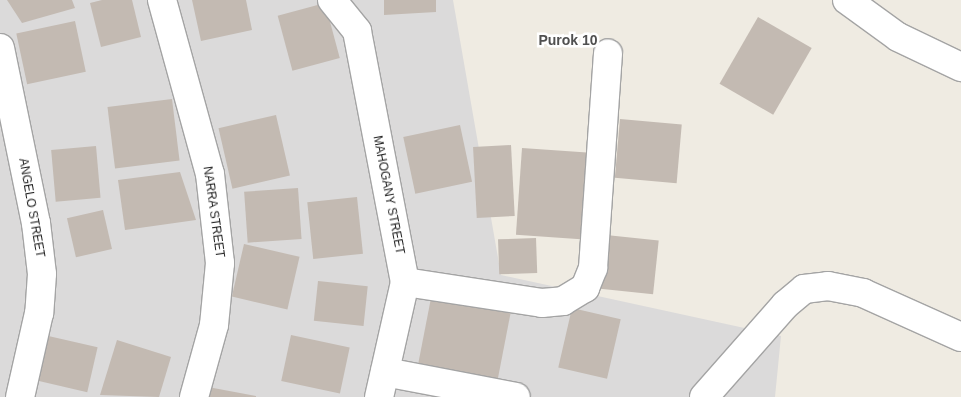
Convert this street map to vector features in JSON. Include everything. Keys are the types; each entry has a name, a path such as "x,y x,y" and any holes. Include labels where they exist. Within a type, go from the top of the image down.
{"street":[{"name":"NARRA STREET","path":"162,0 210,174 220,263 214,325 194,397"},
{"name":"MAHOGANY STREET","path":"332,0 357,31 405,282 382,384"},
{"path":"847,0 898,37 961,67"},
{"name":"ANGELO STREET","path":"0,48 36,224 42,274 39,313 20,397"},
{"path":"405,282 542,303 564,301 585,288 593,268 608,54"},
{"path":"704,397 785,305 804,289 828,286 863,293 961,337"},
{"path":"382,384 516,397"}],"shaded area":[{"path":"0,0 453,0 501,275 781,336 775,397 0,397"}],"building":[{"path":"7,0 72,0 75,8 22,23"},
{"path":"102,0 132,0 141,37 101,47 90,3"},
{"path":"192,0 246,0 252,30 201,41"},
{"path":"384,0 436,0 436,12 384,15"},
{"path":"325,3 340,58 292,71 278,16"},
{"path":"758,17 812,48 773,115 720,84"},
{"path":"75,21 86,72 27,84 16,33"},
{"path":"172,99 180,161 115,168 107,107"},
{"path":"276,115 290,175 232,189 219,128"},
{"path":"620,119 682,124 677,183 615,178"},
{"path":"460,125 472,182 415,194 403,137"},
{"path":"511,145 515,216 477,218 473,147"},
{"path":"96,146 101,198 56,202 51,150"},
{"path":"522,148 587,153 581,239 516,235"},
{"path":"180,172 196,220 125,230 118,180"},
{"path":"298,188 302,239 248,243 244,192"},
{"path":"357,197 363,254 313,259 307,202"},
{"path":"103,210 112,249 76,257 67,218"},
{"path":"606,235 659,241 653,294 600,289"},
{"path":"536,238 537,273 499,274 498,239"},
{"path":"244,244 300,257 287,309 232,297"},
{"path":"318,281 368,286 364,326 314,321"},
{"path":"431,298 511,313 497,381 418,366"},
{"path":"572,308 621,319 607,379 558,367"},
{"path":"44,335 98,347 87,392 34,380"},
{"path":"291,335 350,347 340,393 281,381"},
{"path":"117,340 171,357 159,397 100,395"},
{"path":"208,387 256,396 256,397 206,397"}],"district":[{"name":"Purok 10","path":"568,40"}]}
